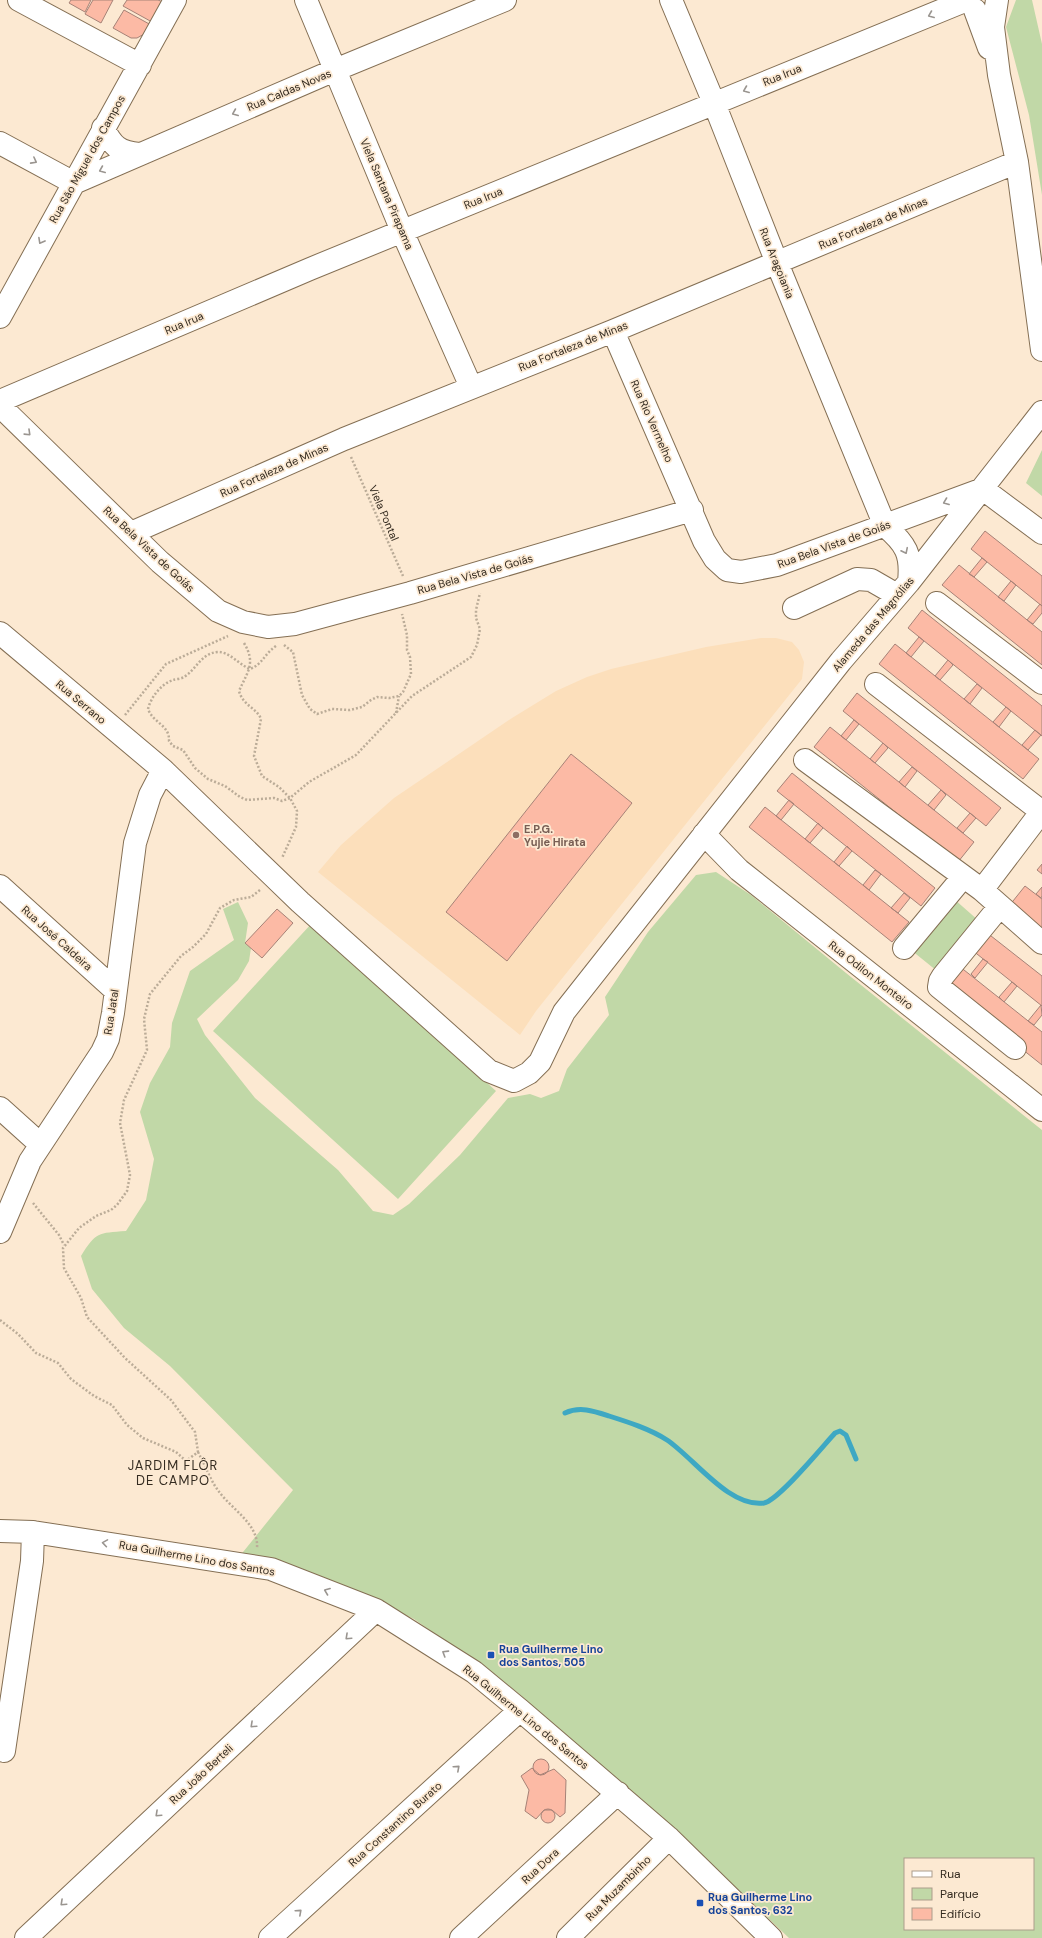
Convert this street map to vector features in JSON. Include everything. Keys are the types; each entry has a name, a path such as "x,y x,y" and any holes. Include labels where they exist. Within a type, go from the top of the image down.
{"street":[{"path":"19,0 140,65"},
{"name":"Rua São Miguel dos Campos","path":"0,317 175,0"},
{"name":"Viela Santana Pirapama","path":"306,0 402,231 471,387"},
{"name":"Rua Caldas Novas","path":"74,183 335,70 505,0"},
{"name":"Rua Aragoiania","path":"671,0 885,526"},
{"path":"971,3 979,13 987,14 994,8 997,0"},
{"path":"997,0 993,27 999,75 1017,162 1038,294 1042,350"},
{"path":"971,3 999,75"},
{"name":"Rua Irua","path":"0,401 402,231 714,103 971,3"},
{"path":"103,128 117,148 126,153 139,154"},
{"path":"0,143 74,183"},
{"name":"Rua Fortaleza de Minas","path":"131,533 344,439 613,331 1017,162"},
{"name":"Rua Rio Vermelho","path":"613,331 692,510"},
{"name":"Rua Bela Vista de Goiás","path":"0,406 160,562 218,611 243,622 268,627 295,624 404,594 692,510 704,541 715,559 727,570 741,572 777,565 885,526 983,488"},
{"name":"Alameda das Magnólias","path":"272,876 489,1071 514,1081 529,1073 540,1062 564,1012 841,661 903,588 1042,412"},
{"path":"983,488 1042,533"},
{"path":"794,608 857,579 871,580 903,588 911,563 905,548 896,535 885,526"},
{"path":"937,603 1042,683"},
{"name":"Rua Serrano","path":"0,633 163,770 272,876"},
{"path":"876,684 1042,811 982,890"},
{"path":"805,760 982,890 1042,943"},
{"name":"Rua Jatal","path":"0,1232 20,1185 40,1144 102,1052 109,1032 135,843 150,795 163,770"},
{"name":"Rua Odilon Monteiro","path":"704,834 739,870 1042,1110"},
{"path":"904,948 963,877"},
{"name":"Rua José Caldeira","path":"0,886 115,990"},
{"path":"1000,906 943,976 939,987 1015,1048"},
{"path":"0,1108 40,1144"},
{"name":"Rua Guilherme Lino dos Santos","path":"0,1532 33,1532 271,1569 376,1610 474,1672 520,1710 669,1838 769,1937"},
{"path":"4,1751 32,1561 33,1532"},
{"name":"Rua João Berteli","path":"26,1938 376,1610"},
{"name":"Rua Constantino Burato","path":"270,1938 520,1710"},
{"name":"Rua Dora","path":"461,1938 618,1793"},
{"name":"Rua Muzambinho","path":"568,1938 669,1838"}],"path":[{"name":"Viela Pontal","path":"344,439 404,594 403,624 407,635 407,650 410,657 411,674 407,686 398,696"},
{"path":"396,713 398,696 377,698 371,700 362,707 350,710 332,709 317,714 310,709 302,695 293,652 283,645 276,646 268,651 260,664 250,669 240,665 227,653 217,652 205,656 183,678 167,682 150,701 148,709 155,720 166,729 169,734 169,741 173,746 183,750 194,768 208,779 225,786 247,800 274,798 282,801 290,798 309,782 356,755 396,713 412,696 471,656 477,645 480,629 476,618 476,610 480,590 481,572"},
{"path":"113,729 166,664 231,635"},
{"path":"64,1246 79,1228 96,1216 111,1210 117,1205 126,1191 130,1175 120,1123 124,1100 147,1050 144,1019 150,994 181,956 206,934 220,908 234,900 251,897 260,891 272,876 287,849 296,827 297,811 290,798 279,787 262,776 254,756 261,719 260,715 243,700 239,691 250,669 251,660 248,650"},
{"path":"20,1185 59,1235 64,1246 64,1268 80,1298 87,1318 125,1358 171,1400 195,1432 198,1452 219,1493 252,1528 257,1544 254,1566"},
{"path":"0,1320 18,1334 36,1353 58,1362 71,1379 94,1396 112,1405 127,1426 143,1438 176,1452 186,1461 198,1452"}],"shaded area":[{"name":"E.P.G. Yujie Hirata","path":"761,638 776,638 792,642 799,650 804,662 802,679 536,1011 520,1035 318,872 341,845 394,798 512,718 556,691 587,677 611,669 706,647"}],"green space":[{"path":"1016,0 1032,0 1042,44 1042,195 1029,115 1006,27"},
{"path":"1042,450 1042,496 1026,483"},
{"path":"716,872 751,895 1042,1130 1042,1938 789,1938 701,1854 517,1692 414,1619 335,1583 239,1557 293,1490 170,1366 124,1328 92,1289 81,1256 90,1242 99,1235 109,1232 126,1231 146,1200 154,1159 140,1112 150,1083 170,1047 172,1023 190,971 234,940 223,909 238,902 248,923 245,943 251,948 249,961 238,980 197,1019 205,1035 255,1098 338,1170 373,1211 393,1215 409,1204 460,1155 508,1098 530,1094 541,1098 559,1091 567,1069 609,1015 605,997 648,932 696,875"},
{"path":"954,899 979,921 937,971 911,950"},
{"path":"312,923 496,1091 398,1199 213,1031"}],"building":[{"path":"71,0 91,0 85,12 69,3"},
{"path":"93,0 113,0 101,23 85,14"},
{"path":"127,0 158,0 163,2 152,22 123,6"},
{"path":"124,10 151,25 146,33 137,38 131,38 113,28"},
{"path":"985,531 1042,576 1042,606 971,549"},
{"path":"982,558 987,562 974,577 969,574"},
{"path":"959,565 1042,632 1042,665 942,585"},
{"path":"1011,581 1016,585 1004,601 998,597"},
{"path":"1040,604 1042,606 1042,613 1033,624 1027,620"},
{"path":"922,610 1042,706 1042,736 908,628"},
{"path":"919,637 924,641 911,657 906,653"},
{"path":"895,644 1039,759 1023,779 879,664"},
{"path":"948,660 953,665 940,680 935,676"},
{"path":"977,684 982,688 970,704 964,699"},
{"path":"857,693 1001,808 986,826 843,711"},
{"path":"1006,707 1011,711 999,727 993,722"},
{"path":"854,720 859,724 846,740 841,736"},
{"path":"830,727 974,842 958,862 814,747"},
{"path":"1035,730 1041,735 1028,750 1022,745"},
{"path":"883,743 888,748 875,763 870,759"},
{"path":"571,754 632,803 507,961 446,912"},
{"path":"912,767 917,771 905,787 899,782"},
{"path":"792,773 935,888 921,906 777,791"},
{"path":"941,790 946,795 934,810 928,805"},
{"path":"789,800 794,804 781,820 776,816"},
{"path":"765,807 909,922 892,942 749,827"},
{"path":"970,813 976,818 963,833 957,828"},
{"path":"818,823 823,828 810,843 805,839"},
{"path":"847,846 852,851 839,866 834,862"},
{"path":"1042,864 1042,874 1037,870"},
{"path":"875,870 881,874 869,890 863,885"},
{"path":"1025,886 1042,899 1042,933 1009,906"},
{"path":"1042,887 1042,896 1041,898 1036,894"},
{"path":"904,893 910,898 898,913 891,908"},
{"path":"277,909 293,923 262,958 245,943"},
{"path":"986,932 1042,976 1042,1006 972,950"},
{"path":"983,959 988,962 975,978 971,974"},
{"path":"959,966 1042,1032 1042,1065 943,986"},
{"path":"1012,982 1017,986 1004,1002 999,997"},
{"path":"1041,1005 1042,1015 1034,1025 1028,1021"},
{"path":"541,1759 548,1764 549,1767 544,1774 541,1775 534,1770 533,1767 538,1760"},
{"path":"532,1768 540,1775 554,1769 566,1780 565,1813 560,1817 552,1810 544,1810 536,1819 525,1811 529,1790 521,1776"},
{"path":"545,1809 551,1809 555,1813 555,1819 551,1823 545,1823 541,1819 541,1813"}],"waterway":[{"path":"565,1413 576,1410 592,1411 631,1423 653,1432 677,1448 725,1490 738,1498 751,1502 764,1503 780,1493 801,1472 835,1433 840,1431 846,1435 856,1459"}],"place":[{"name":"E.P.G. Yujie Hirata","path":"516,835"},
{"name":"Rua Guilherme Lino dos Santos, 505","path":"491,1655"},
{"name":"Rua Guilherme Lino dos Santos, 632","path":"700,1903"}],"district":[{"name":"JARDIM FLÔR DE CAMPO","path":"173,1472"}]}
